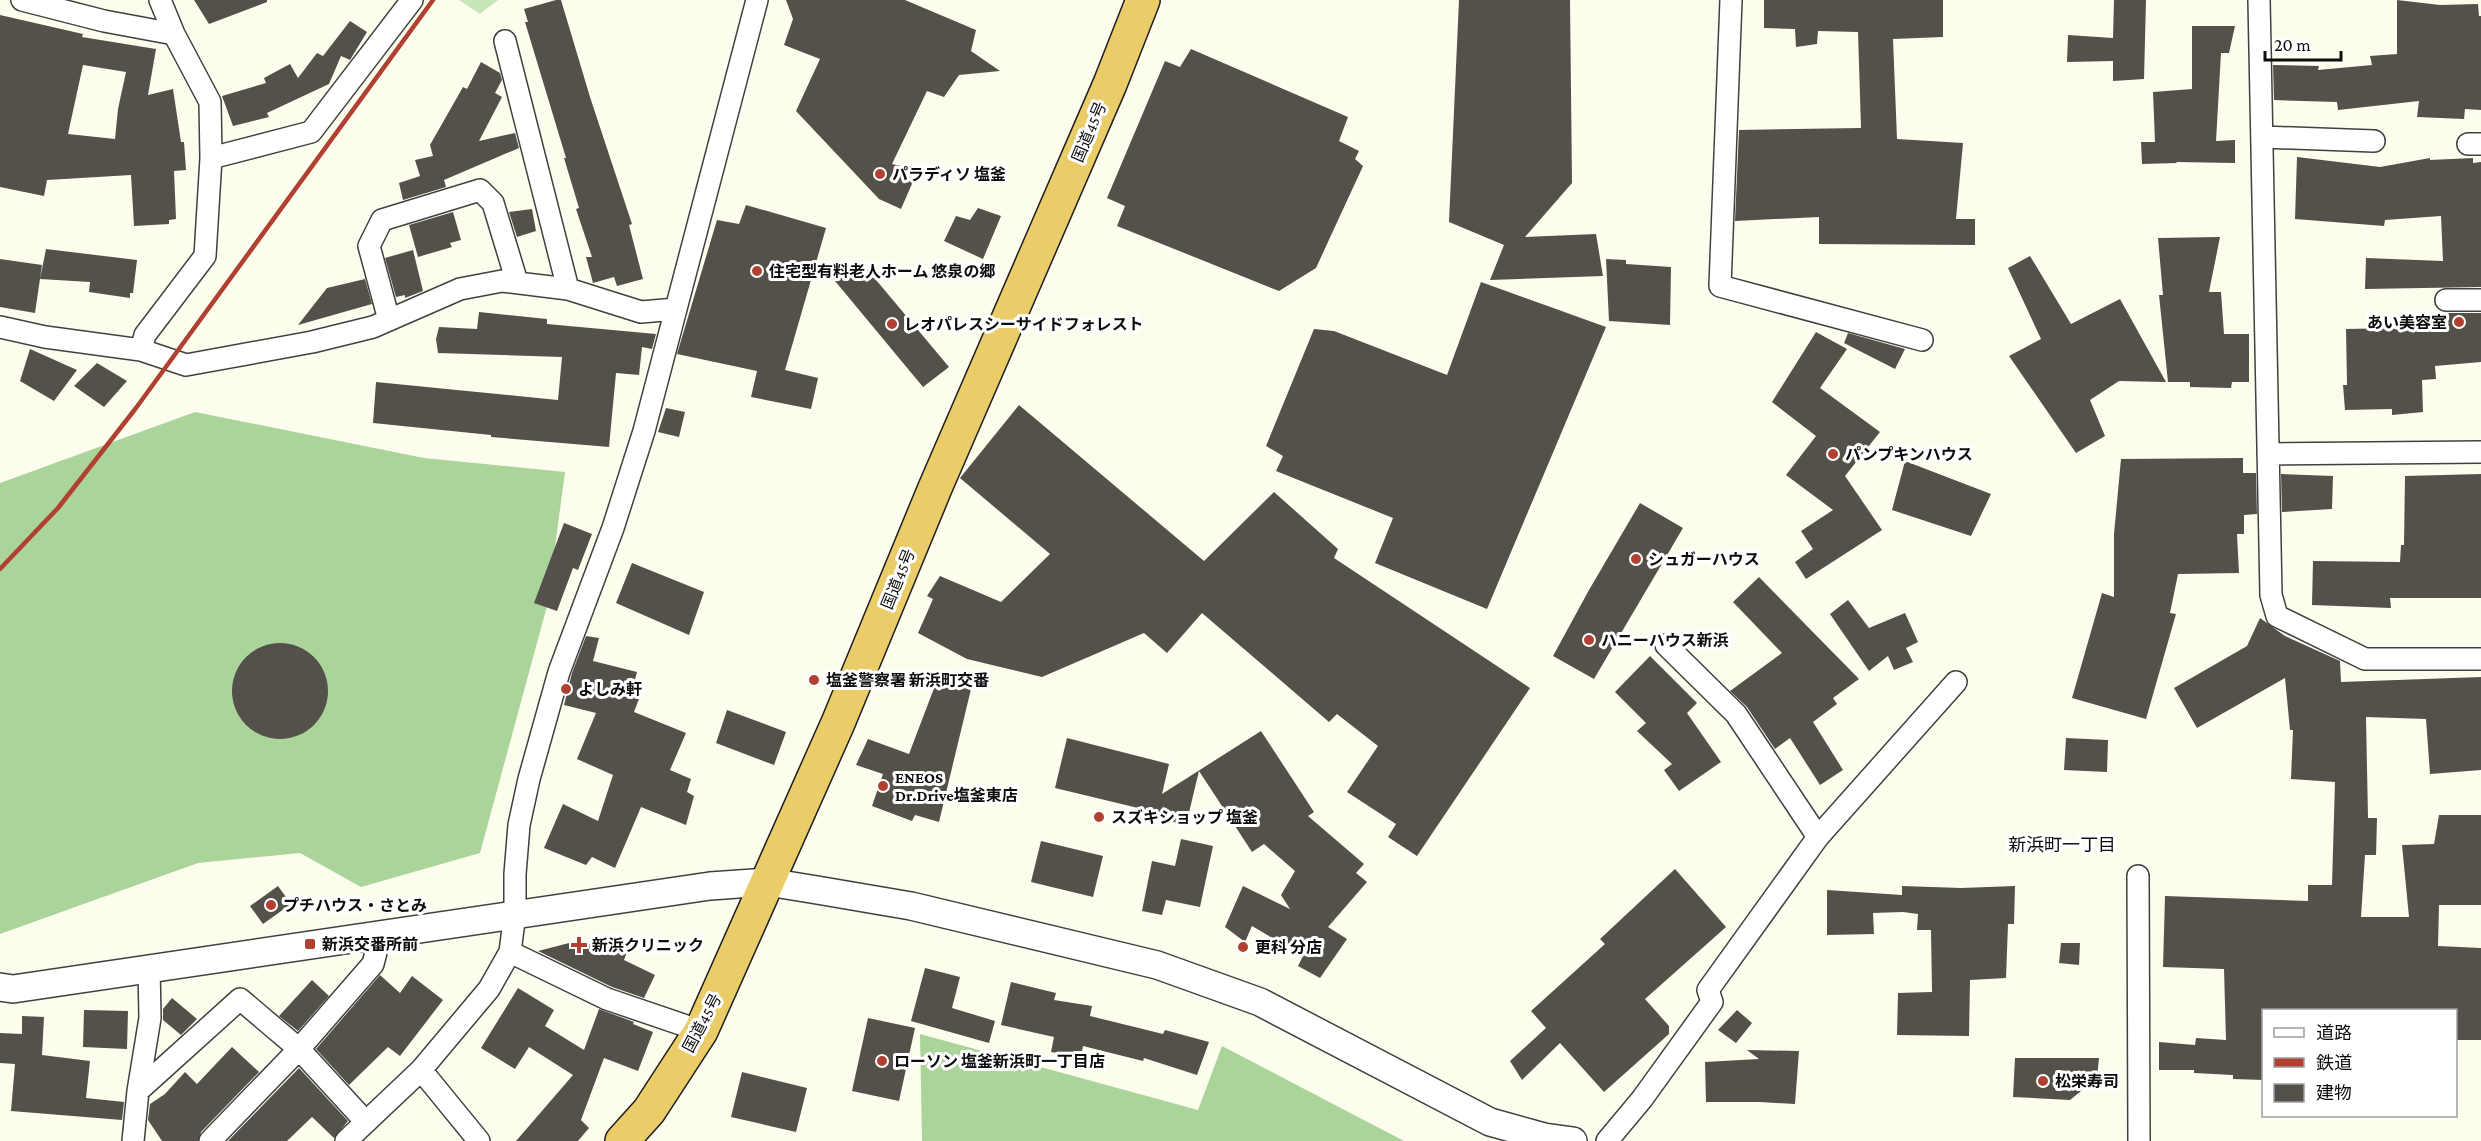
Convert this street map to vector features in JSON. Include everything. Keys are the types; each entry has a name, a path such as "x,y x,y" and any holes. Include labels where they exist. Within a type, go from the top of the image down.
{"highway":[{"name":"国道45号","path":"622,1141 649,1111 701,1031 838,723 935,488 1110,84 1143,0"}],"street":[{"path":"22,0 104,21 174,34"},
{"path":"141,350 145,335 205,256 211,158 210,102 174,34 160,0"},
{"path":"211,158 311,132 412,0"},
{"path":"346,1141 421,1070 489,989 510,952 515,913 519,825 529,779 559,672 612,528 644,431 757,0"},
{"path":"1731,0 1720,286 1922,340"},
{"path":"2259,0 2271,595 2277,616 2365,659 2481,658"},
{"path":"505,41 568,289"},
{"path":"2263,137 2374,141"},
{"path":"389,320 369,246 382,220 480,190 493,203 517,282"},
{"path":"0,327 45,337 141,350 186,365 312,342 372,327 460,289 502,281 568,289 642,312 676,309"},
{"path":"2446,300 2481,300"},
{"path":"2268,454 2481,452"},
{"path":"1666,645 1736,714 1818,837"},
{"path":"1607,1141 1642,1099 1712,1002 1708,990 1818,837 1956,682"},
{"path":"2138,876 2139,1141"},
{"path":"0,987 13,989 710,886 768,882 912,906 1157,965 1260,1002 1490,1122 1544,1137 1573,1141"},
{"path":"210,1141 299,1049 373,964 381,933"},
{"path":"510,952 607,999 701,1031"},
{"path":"133,1141 138,1091 150,1018 148,968"},
{"path":"138,1091 240,999 299,1049 365,1121"},
{"path":"421,1070 479,1141"}],"green space":[{"path":"459,0 498,0 480,14"},
{"path":"195,412 424,458 565,472 547,606 480,853 361,887 300,853 198,863 0,934 0,483"},
{"path":"920,1034 1198,1110 1222,1046 1404,1141 922,1141"}],"building":[{"path":"194,0 267,0 267,2 209,24"},
{"path":"561,0 632,224 629,225 643,279 617,286 614,277 593,283 586,257 592,257 576,209 579,208 564,158 566,158 525,22 528,22 524,9"},
{"path":"786,0 905,0 976,30 971,51 1000,71 959,75 944,97 927,91 892,164 918,170 901,209 879,199 796,111 820,59 784,45 793,19"},
{"path":"1459,0 1570,0 1572,183 1525,237 1596,234 1603,276 1490,280 1504,245 1449,222"},
{"path":"1764,0 1943,0 1943,37 1893,39 1897,139 1963,143 1956,219 1975,219 1975,245 1819,244 1819,217 1735,221 1739,130 1861,128 1858,32 1818,31 1817,44 1796,47 1795,29 1764,28"},
{"path":"2114,0 2146,0 2144,79 2113,81 2113,61 2067,62 2068,35 2113,38"},
{"path":"2397,0 2440,5 2478,4 2479,16 2481,16 2481,110 2465,109 2464,119 2417,117 2419,101 2338,110 2337,102 2274,100 2273,65 2319,66 2318,70 2372,65 2370,56 2397,54"},
{"path":"0,15 83,34 82,37 156,49 148,95 173,89 181,142 184,142 186,170 174,171 176,219 169,220 169,224 134,226 131,175 47,180 44,196 0,187","holes":["83,65 126,72 118,109 115,139 68,134"]},
{"path":"350,21 367,32 350,60 341,56 329,84 267,113 269,117 233,126 222,96 266,83 264,78 290,64 298,78 317,53 323,56"},
{"path":"2192,26 2235,26 2229,53 2221,53 2216,141 2235,140 2235,163 2142,164 2141,142 2155,142 2153,92 2192,89"},
{"path":"1191,49 1348,117 1339,141 1359,151 1355,159 1363,166 1316,268 1279,291 1117,226 1125,206 1107,198 1165,61 1180,67"},
{"path":"481,62 500,73 502,80 495,93 502,97 479,141 515,133 519,148 444,180 446,187 403,200 399,183 420,176 415,160 433,156 430,145 463,87 467,89"},
{"path":"2297,157 2380,167 2430,158 2430,160 2473,158 2473,163 2481,162 2481,287 2365,289 2366,258 2443,261 2441,216 2385,220 2384,226 2295,219"},
{"name":"住宅型有料老人ホーム 悠泉の郷","path":"746,205 826,228 785,370 818,378 811,409 751,397 757,371 677,354 717,220 739,224"},
{"path":"978,208 1001,216 983,259 944,241 956,216 970,220"},
{"path":"532,209 536,231 517,237 509,212"},
{"path":"453,212 461,240 450,243 452,247 418,257 409,225"},
{"path":"2220,237 2209,292 2221,292 2224,334 2249,334 2249,382 2232,382 2231,388 2190,387 2190,382 2168,382 2159,295 2163,295 2158,238"},
{"path":"46,249 137,260 133,293 130,293 130,298 89,292 90,282 40,279"},
{"path":"413,250 423,291 405,298 405,295 396,297 385,258"},
{"path":"2030,256 2071,324 2120,299 2166,382 2119,381 2090,400 2105,436 2076,453 2009,356 2041,339 2008,268"},
{"path":"0,259 42,265 35,313 0,307"},
{"path":"1606,259 1626,260 1626,264 1671,267 1670,325 1609,321"},
{"name":"レオパレスシーサイドフォレスト","path":"861,262 949,367 923,387 835,281"},
{"path":"365,279 372,304 298,325 327,288"},
{"path":"1481,282 1606,327 1487,609 1375,563 1393,518 1276,471 1283,456 1266,446 1314,329 1334,331 1447,375"},
{"path":"479,312 547,319 547,324 656,334 652,349 642,347 639,375 616,373 609,447 491,437 491,435 373,423 376,382 558,400 562,357 438,353 436,339 439,327 477,329"},
{"path":"2445,313 2481,313 2481,362 2435,366 2436,379 2422,380 2423,412 2392,415 2392,409 2345,410 2343,385 2347,385 2346,329 2444,327"},
{"path":"1816,332 1847,349 1820,388 1880,432 1845,476 1882,530 1806,579 1795,562 1813,549 1801,531 1833,510 1786,475 1816,436 1772,402"},
{"path":"1848,333 1905,349 1895,369 1844,343"},
{"path":"30,349 77,370 54,401 20,381"},
{"path":"97,363 127,381 104,407 74,386"},
{"path":"1019,405 1204,561 1274,492 1338,549 1334,558 1530,688 1417,856 1388,837 1396,824 1347,792 1378,746 1337,714 1329,722 1202,613 1167,653 1144,633 1042,677 967,659 918,633 933,599 927,596 940,576 1001,602 1050,554 960,478"},
{"path":"666,408 685,412 679,437 658,432"},
{"path":"2243,458 2243,473 2256,473 2257,514 2244,515 2244,534 2237,534 2239,573 2178,574 2170,613 2176,614 2146,719 2072,698 2102,593 2114,597 2114,534 2121,459"},
{"path":"1905,461 1991,494 1971,536 1892,510"},
{"path":"2281,474 2333,476 2332,509 2282,512"},
{"path":"2481,474 2481,598 2390,598 2391,608 2312,605 2313,561 2400,562 2401,545 2404,545 2405,476"},
{"path":"1640,503 1683,528 1594,679 1553,656"},
{"path":"564,523 592,534 578,570 573,568 557,611 534,603"},
{"path":"632,563 704,592 689,635 616,603"},
{"path":"1759,577 1859,679 1833,698 1837,704 1813,722 1843,770 1820,785 1790,738 1775,749 1747,707 1730,691 1782,653 1733,602"},
{"path":"1848,600 1869,628 1905,613 1918,642 1906,648 1913,662 1894,670 1888,656 1869,671 1830,614"},
{"path":"2260,618 2285,636 2340,661 2341,682 2481,677 2481,770 2430,774 2426,719 2366,717 2368,818 2377,818 2376,855 2365,855 2361,917 2409,917 2402,845 2434,844 2439,815 2481,815 2481,905 2439,905 2438,946 2481,948 2481,1040 2457,1040 2457,1009 2262,1009 2262,1080 2233,1079 2233,1075 2194,1073 2194,1070 2159,1070 2159,1042 2195,1045 2196,1038 2226,1040 2224,969 2163,967 2165,896 2308,901 2308,885 2332,885 2335,782 2291,779 2293,730 2290,730 2285,678 2197,728 2174,688 2247,646"},
{"path":"586,636 599,638 593,661 637,672 633,687 642,691 634,712 686,733 670,770 691,779 687,792 694,796 686,825 641,807 615,868 592,857 586,865 544,848 563,804 598,821 613,775 577,759 596,713 564,705 572,673"},
{"path":"280,643 298,647 314,657 324,673 328,691 324,709 314,725 298,735 280,739 262,735 246,725 236,709 232,691 236,673 246,657 262,647"},
{"path":"1650,656 1697,703 1687,713 1721,762 1679,791 1664,770 1672,764 1637,731 1646,723 1615,692"},
{"path":"936,683 971,689 939,822 915,815 912,821 872,806 883,774 856,765 868,739 909,754"},
{"path":"727,710 786,732 774,765 716,743"},
{"path":"1261,731 1314,812 1308,816 1364,864 1356,873 1367,882 1328,927 1347,939 1320,978 1298,966 1303,956 1252,926 1245,942 1225,927 1243,886 1290,909 1281,895 1295,871 1264,844 1252,852 1199,771 1186,825 1161,819 1163,814 1055,788 1067,738 1169,764 1162,794"},
{"path":"2066,738 2108,740 2107,772 2064,770"},
{"path":"1181,839 1213,846 1200,907 1166,900 1162,915 1142,911 1152,861 1175,866"},
{"path":"1041,841 1103,856 1093,897 1031,882"},
{"path":"1675,869 1726,927 1645,999 1669,1026 1669,1034 1604,1092 1560,1043 1522,1080 1510,1061 1546,1028 1531,1011 1605,944 1600,939"},
{"name":"プチハウス・さとみ","path":"278,886 291,904 263,924 250,906"},
{"path":"1902,886 1961,888 2015,886 2014,924 2008,924 2006,978 1970,980 1969,1036 1897,1035 1898,993 1932,992 1931,930 1917,930 1918,914 1873,913 1874,934 1827,935 1827,890 1902,895"},
{"path":"573,942 628,949 624,960 655,975 644,998 612,987 538,951"},
{"path":"2061,943 2080,943 2079,965 2059,963"},
{"path":"925,968 960,977 952,1008 995,1021 989,1043 911,1021"},
{"path":"380,975 400,993 412,976 443,1000 400,1056 388,1047 349,1085 316,1049"},
{"path":"312,980 329,996 298,1031 279,1016"},
{"path":"1011,982 1056,993 1054,1000 1092,1006 1090,1016 1163,1034 1165,1030 1209,1042 1197,1075 1144,1058 1143,1061 1083,1046 1081,1057 1051,1052 1054,1037 1001,1025"},
{"path":"518,988 554,1010 545,1026 584,1050 599,1009 653,1032 638,1071 604,1058 581,1120 589,1128 578,1141 516,1141 573,1075 529,1047 515,1069 481,1048"},
{"path":"172,998 197,1019 181,1035 163,1020 163,1009"},
{"path":"84,1010 128,1011 127,1049 83,1047"},
{"path":"1737,1010 1752,1023 1736,1043 1718,1030"},
{"path":"22,1016 44,1017 42,1055 90,1061 86,1098 124,1102 122,1120 11,1111 15,1064 0,1063 0,1033 22,1034"},
{"path":"868,1018 915,1028 899,1101 852,1091"},
{"path":"232,1047 259,1072 201,1132 198,1141 162,1141 148,1120 150,1104 165,1094 185,1072 197,1084"},
{"path":"1747,1050 1799,1051 1795,1104 1706,1102 1705,1062 1759,1059"},
{"path":"2015,1058 2099,1058 2097,1078 2070,1100 2013,1097"},
{"path":"299,1068 348,1121 334,1138 312,1117 287,1141 228,1141"},
{"path":"742,1072 807,1088 796,1132 731,1117"}],"railway":[{"path":"0,569 58,508 136,408 433,0"}],"place":[{"name":"パラディソ 塩釜","path":"880,174"},
{"name":"住宅型有料老人ホーム 悠泉の郷","path":"757,271"},
{"name":"あい美容室","path":"2459,322"},
{"name":"レオパレスシーサイドフォレスト","path":"892,324"},
{"name":"パンプキンハウス","path":"1833,454"},
{"name":"シュガーハウス","path":"1636,559"},
{"name":"ハニーハウス新浜","path":"1589,640"},
{"name":"塩釜警察署 新浜町交番","path":"814,680"},
{"name":"よしみ軒","path":"566,689"},
{"name":"ENEOS Dr.Drive塩釜東店","path":"883,786"},
{"name":"スズキショップ 塩釜","path":"1099,817"},
{"name":"プチハウス・さとみ","path":"271,905"},
{"name":"新浜交番所前","path":"310,944"},
{"name":"新浜クリニック","path":"579,945"},
{"name":"更科 分店","path":"1243,947"},
{"name":"ローソン 塩釜新浜町一丁目店","path":"882,1061"},
{"name":"松栄寿司","path":"2043,1081"}],"district":[{"name":"新浜町一丁目","path":"2062,845"}]}
